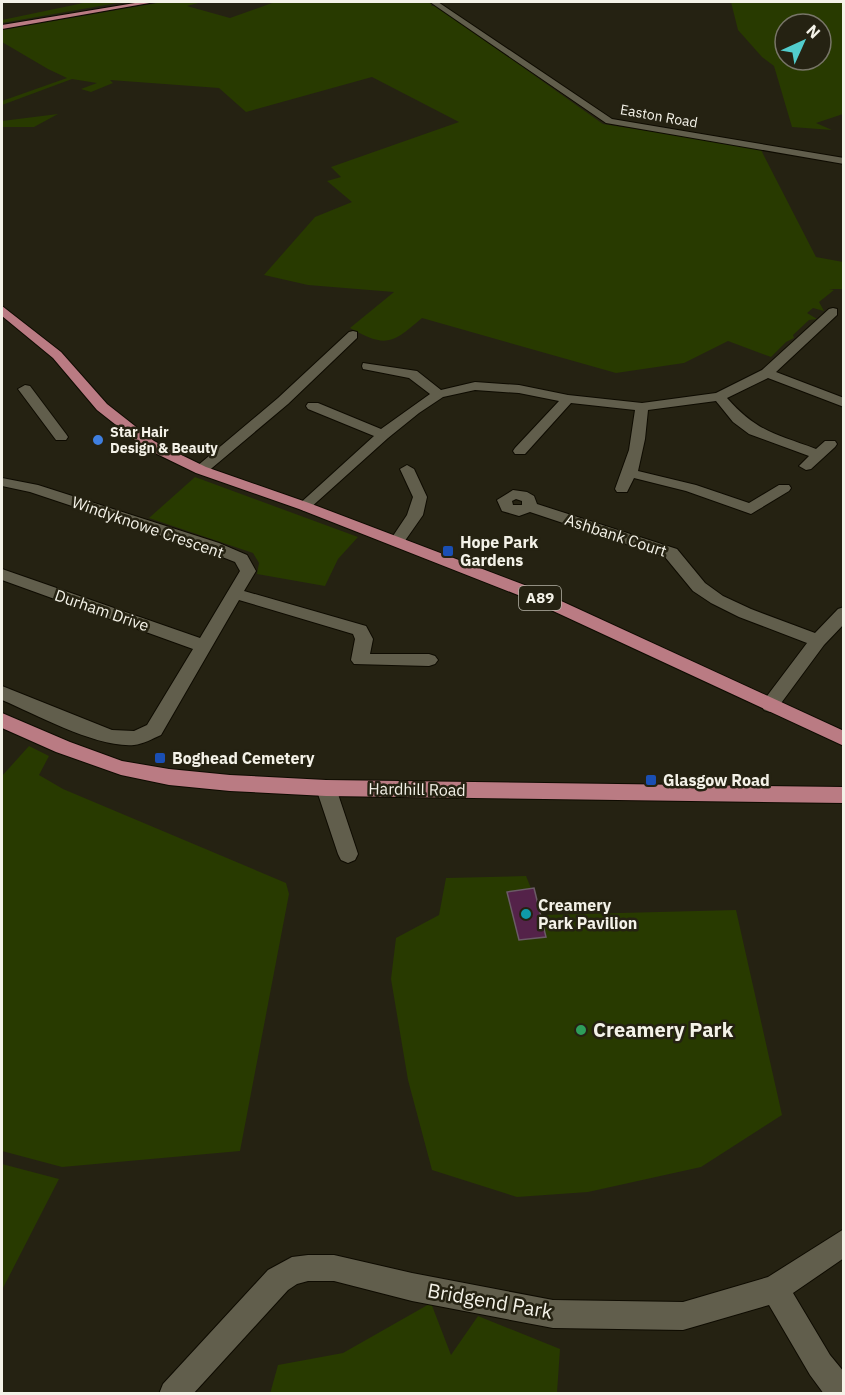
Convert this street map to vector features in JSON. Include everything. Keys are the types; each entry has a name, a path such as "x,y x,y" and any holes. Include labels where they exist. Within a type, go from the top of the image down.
{"main road":[{"path":"2,26 135,2"},
{"path":"2,26 151,2"},
{"name":"A89","path":"2,310 57,355 102,407 149,444 201,470 304,506 529,593 843,739"},
{"name":"Hardhill Road","path":"2,720 63,747 121,768 169,777 230,783 326,788 843,795"}],"street":[{"name":"Easton Road","path":"434,2 609,121 843,161"},
{"path":"304,506 383,435 414,410 439,394 475,386 519,389 567,399 642,407 719,397 767,373 833,312"},
{"path":"201,470 283,401 353,335"},
{"path":"368,366 396,373 412,374 439,394"},
{"path":"767,373 843,403"},
{"path":"25,389 61,437"},
{"path":"719,397 738,419 754,431 817,454"},
{"path":"520,451 551,420 567,399"},
{"path":"313,406 383,435"},
{"path":"622,489 630,473 640,440 642,407"},
{"path":"806,466 830,444"},
{"path":"397,542 415,515 420,497 407,470"},
{"path":"630,473 691,488 752,509 783,488"},
{"name":"Windyknowe Crescent","path":"2,482 33,488 213,547 241,560 248,571 154,730 136,738 110,737 2,693"},
{"name":"Ashbank Court","path":"530,507 671,553 681,560 700,589 720,602 818,641"},
{"name":"Durham Drive","path":"2,574 203,646"},
{"path":"235,594 360,630 364,639 360,660 429,660"},
{"path":"770,705 818,641 843,613"},
{"path":"326,788 348,854"},
{"name":"Bridgend Park","path":"173,1394 278,1280 292,1271 308,1268 334,1268 412,1287 553,1314 683,1317 775,1289 843,1242"},
{"path":"775,1289 820,1365 842,1394"}],"green space":[{"path":"88,2 123,2 2,23 2,20"},
{"path":"163,2 202,2 187,6 230,18 275,2 433,3 431,6 436,6 603,124 760,148 816,257 843,262 843,289 829,289 834,290 819,302 824,311 813,308 807,313 817,319 809,320 793,335 794,338 786,342 771,357 728,341 684,363 616,373 422,318 396,338 372,339 350,328 394,292 308,285 264,275 315,217 352,202 327,181 341,177 331,167 459,122 372,77 246,112 219,88 110,80 113,83 91,92 81,89 97,83 72,79 2,105 2,101 67,78 2,42 2,30"},
{"path":"731,2 843,2 843,114 816,123 832,130 792,127 776,72 833,72 833,12 773,12 773,65 762,57 738,30"},
{"path":"58,114 34,127 2,127 2,121"},
{"path":"195,477 358,537 338,559 325,586 257,574 259,563 253,553 149,518"},
{"path":"29,746 49,756 39,775 63,789 286,883 289,894 240,1151 62,1167 2,1151 2,776"},
{"name":"Creamery Park","path":"526,876 542,915 736,910 782,1115 701,1167 588,1192 517,1197 432,1170 408,1080 391,979 396,938 439,915 446,878"},
{"path":"2,1164 59,1179 2,1290"},
{"path":"431,1303 451,1355 478,1316 560,1349 557,1393 270,1394 278,1365 343,1353"}],"building":[{"name":"Creamery Park Pavilion","path":"534,888 546,937 519,940 507,892"}],"place":[{"name":"Star Hair Design & Beauty","path":"98,440"},
{"name":"Hope Park Gardens","path":"448,551"},
{"name":"Boghead Cemetery","path":"160,758"},
{"name":"Glasgow Road","path":"651,780"},
{"name":"Creamery Park Pavilion","path":"526,914"},
{"name":"Creamery Park","path":"581,1030"}]}
